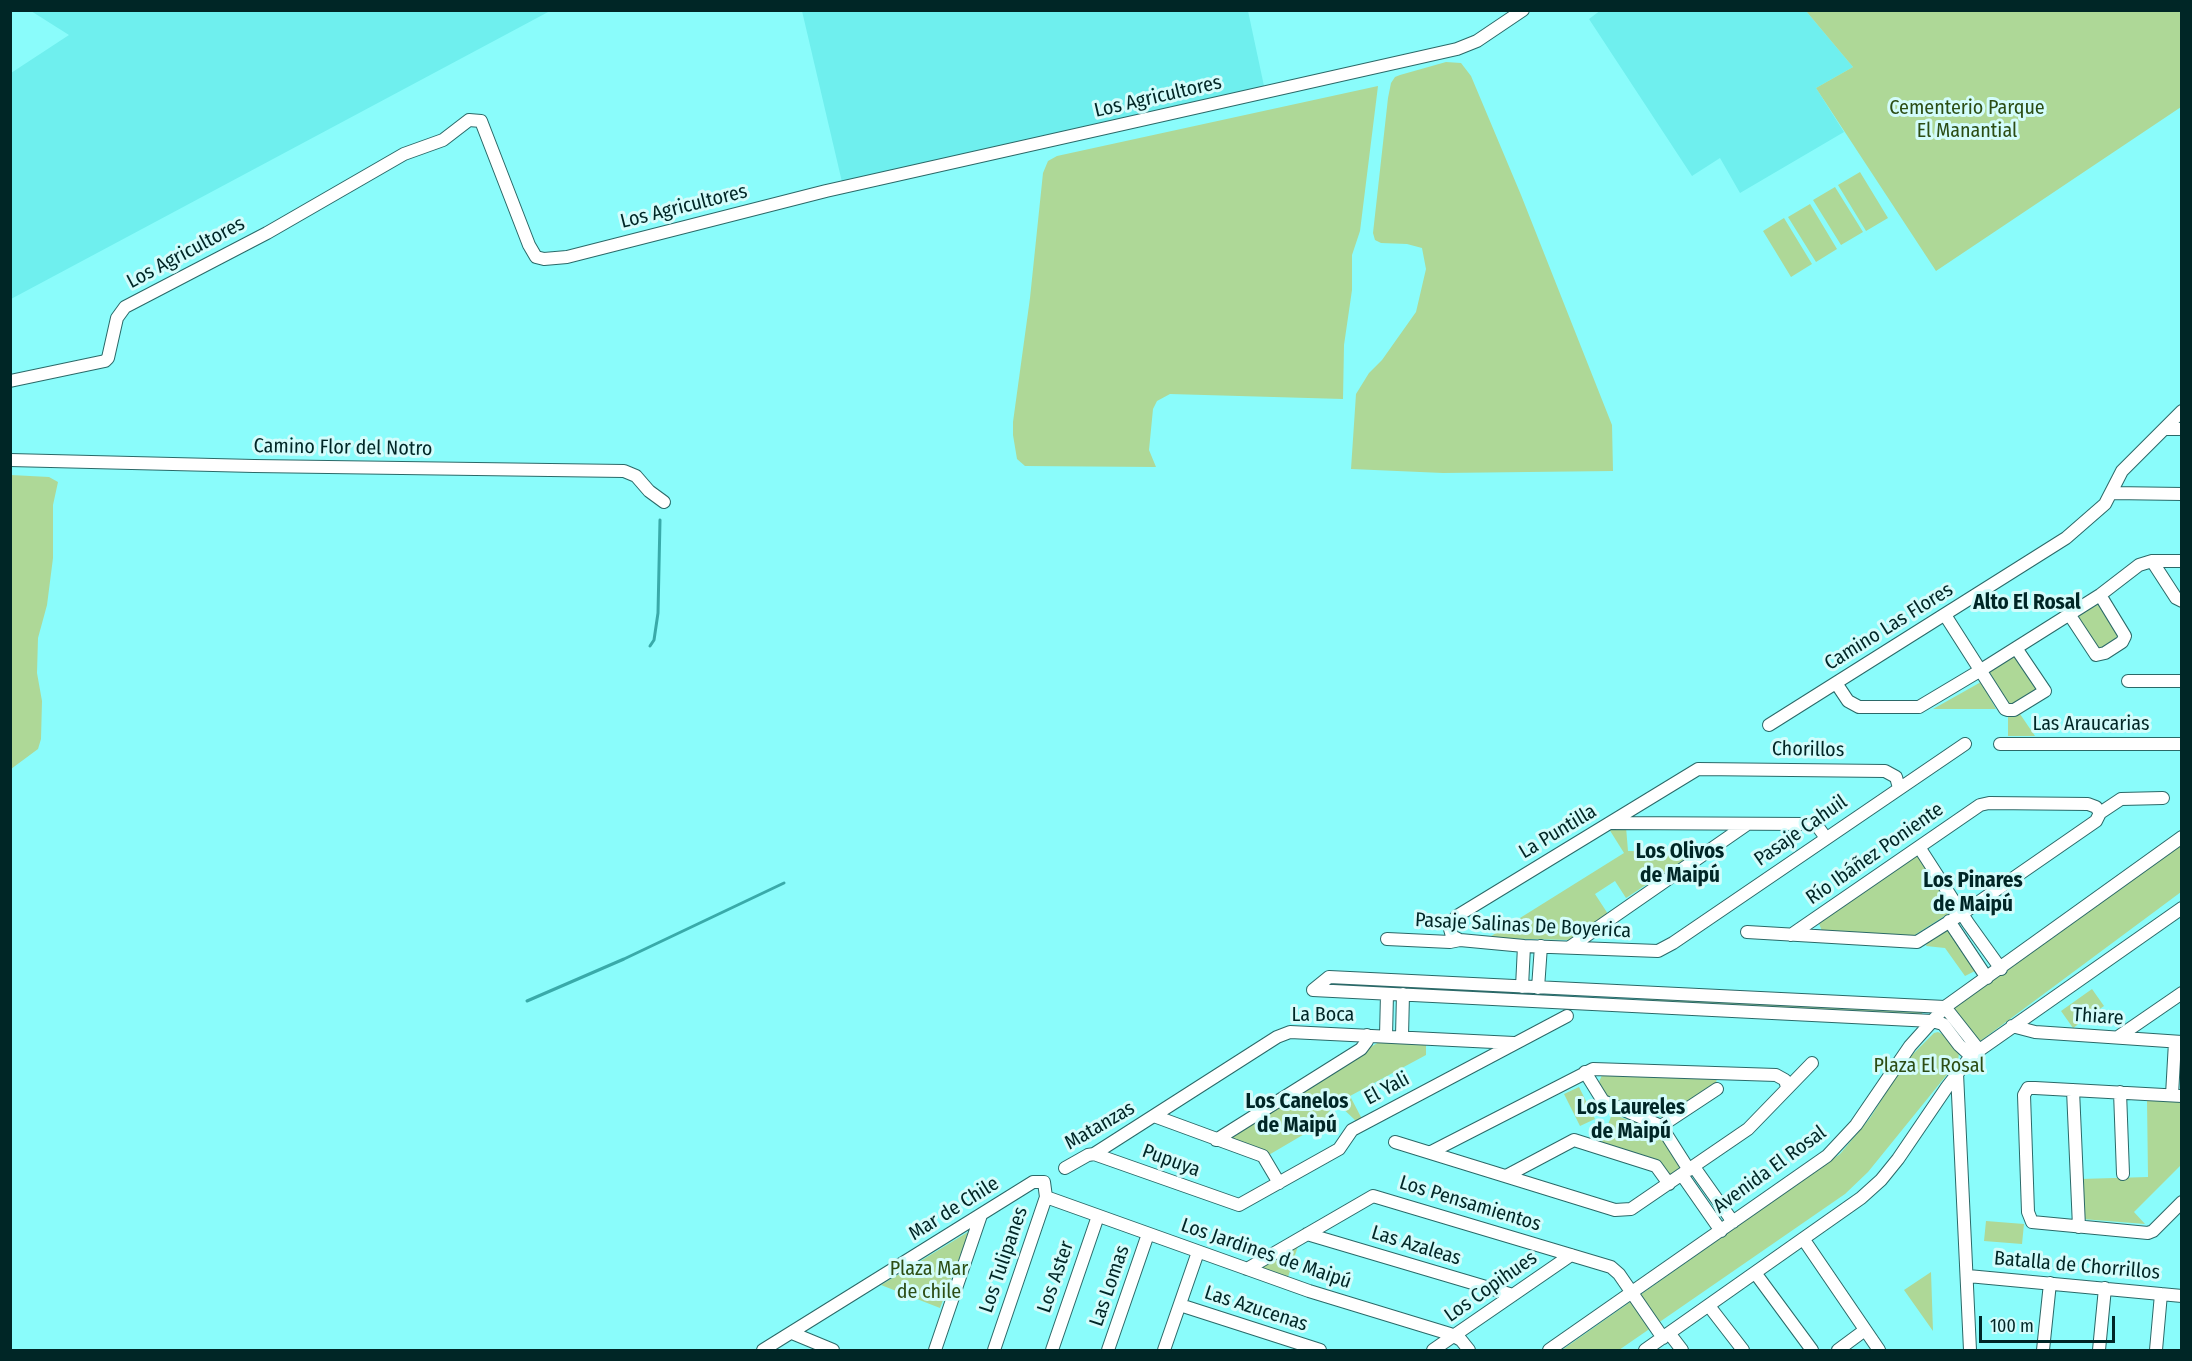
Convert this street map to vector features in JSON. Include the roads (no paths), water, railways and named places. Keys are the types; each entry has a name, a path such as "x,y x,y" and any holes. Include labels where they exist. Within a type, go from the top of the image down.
{"street":[{"name":"Los Agricultores","path":"10,381 105,361 108,358 117,318 130,304 267,233 404,154 443,140 470,120 481,121 529,245 536,257 544,259 567,256 826,191 1457,49 1477,41 1523,10"},
{"name":"Camino Las Flores","path":"1769,725 2066,538 2105,504 2122,471 2181,411"},
{"path":"2165,429 2181,429"},
{"name":"Camino Flor del Notro","path":"10,460 243,466 624,471 636,476 649,491 664,502"},
{"path":"2112,493 2181,494"},
{"path":"2152,561 2176,598 2181,601"},
{"path":"1836,683 1848,701 1859,707 1913,708 1928,703 2100,595 2139,565 2152,561 2181,561"},
{"path":"2069,614 2096,655 2105,653 2122,642 2125,636 2100,595"},
{"path":"1945,615 2005,709 2008,710 2014,710 2045,691 2016,648"},
{"path":"2128,681 2181,681"},
{"name":"Pasaje Cahuil","path":"1658,951 1965,744"},
{"name":"Las Araucarias","path":"2001,744 2181,744"},
{"name":"Chorillos","path":"1706,768 1885,771 1896,777 1899,788"},
{"name":"La Puntilla","path":"1460,940 1452,936 1450,929 1451,923 1457,916 1692,771 1706,768"},
{"path":"1747,932 1917,942 1964,913 2096,821 2100,813 2121,799 2163,798"},
{"name":"Río Ibáñez Poniente","path":"1791,935 1980,805 1989,802 2088,804 2096,807 2100,813"},
{"path":"1611,823 1813,825 1818,827 1826,838"},
{"path":"1570,947 1746,824"},
{"name":"Avenida El Rosal","path":"1549,1350 1721,1231 1837,1147 1856,1125 1910,1046 1946,1007 2181,837"},
{"path":"1919,847 2001,969"},
{"path":"1645,1350 1861,1198 1881,1180 1898,1159 1957,1073 1975,1053 2181,908"},
{"path":"1949,921 1987,978"},
{"name":"Pasaje Salinas De Boyerica","path":"1387,939 1450,942 1460,940 1524,946 1658,951"},
{"path":"1522,987 1524,946"},
{"path":"1538,988 1540,946"},
{"path":"1329,977 1946,1007 1975,1053 1959,1045 1942,1024 1932,1021 1313,990 1329,977"},
{"path":"1468,998 1469,984"},
{"path":"1633,1006 1634,993"},
{"path":"2118,1037 2181,993"},
{"path":"1386,1036 1387,994"},
{"path":"1402,1036 1403,994"},
{"name":"El Yali","path":"1235,1204 1244,1204 1339,1149 1352,1130 1567,1016"},
{"name":"Thiare","path":"2012,1026 2035,1032 2178,1042"},
{"name":"La Boca","path":"1154,1116 1284,1033 1298,1031 1515,1043"},
{"path":"1216,1140 1361,1049 1367,1041 1367,1035"},
{"path":"2178,1042 2177,1096 2035,1088 2028,1088 2025,1091 2028,1212 2032,1222 2148,1233 2153,1232 2181,1202"},
{"path":"1395,1142 1508,1175 1615,1210 1631,1209 1748,1129 1812,1063"},
{"path":"1431,1152 1585,1072 1601,1068 1776,1075 1785,1080 1787,1087"},
{"path":"1585,1072 1603,1101 1661,1126 1721,1231"},
{"path":"1957,1073 1970,1350"},
{"path":"1661,1126 1717,1089"},
{"path":"2073,1090 2079,1227"},
{"path":"2120,1092 2123,1174"},
{"path":"1154,1116 1263,1156 1279,1183"},
{"name":"Matanzas","path":"1065,1168 1094,1154 1154,1116"},
{"path":"1508,1175 1574,1140 1656,1166 1669,1184"},
{"name":"Pupuya","path":"1094,1154 1235,1204"},
{"path":"1688,1171 1733,1222"},
{"name":"Mar de Chile","path":"763,1350 1033,1182 1044,1182"},
{"name":"Los Tulipanes","path":"994,1350 1046,1197 1044,1182"},
{"name":"Los Pensamientos","path":"1247,1269 1373,1196 1614,1269 1666,1335 1682,1350"},
{"name":"Los Jardines de Maipú","path":"1046,1197 1309,1291 1454,1336 1461,1340 1469,1350"},
{"path":"935,1350 981,1215"},
{"name":"Los Aster","path":"1052,1350 1098,1216"},
{"name":"Las Lomas","path":"1108,1350 1148,1234"},
{"name":"Las Azaleas","path":"1307,1234 1513,1295"},
{"path":"1804,1240 1879,1350"},
{"path":"1164,1350 1198,1252"},
{"name":"Los Copihues","path":"1433,1350 1571,1255"},
{"path":"1756,1274 1812,1350"},
{"name":"Batalla de Chorrillos","path":"1968,1276 2181,1296"},
{"path":"2043,1350 2050,1283"},
{"path":"2099,1350 2105,1288"},
{"path":"2156,1350 2161,1294"},
{"name":"Las Azucenas","path":"1180,1305 1320,1350"},
{"path":"1710,1306 1743,1350"},
{"path":"1838,1350 1865,1330"},
{"path":"792,1333 834,1350"}],"waterway":[{"path":"650,646 654,640 658,613 660,520"},
{"path":"527,1001 624,959 784,883"}],"district":[{"name":"Alto El Rosal","path":"2027,603"},
{"name":"Los Olivos de Maipú","path":"1680,864"},
{"name":"Los Pinares de Maipú","path":"1973,893"},
{"name":"Los Canelos de Maipú","path":"1297,1114"},
{"name":"Los Laureles de Maipú","path":"1631,1120"}],"park label":[{"name":"Cementerio Parque El Manantial","path":"1967,120"},
{"name":"Plaza El Rosal","path":"1929,1066"},
{"name":"Plaza Mar de chile","path":"929,1280"}]}
